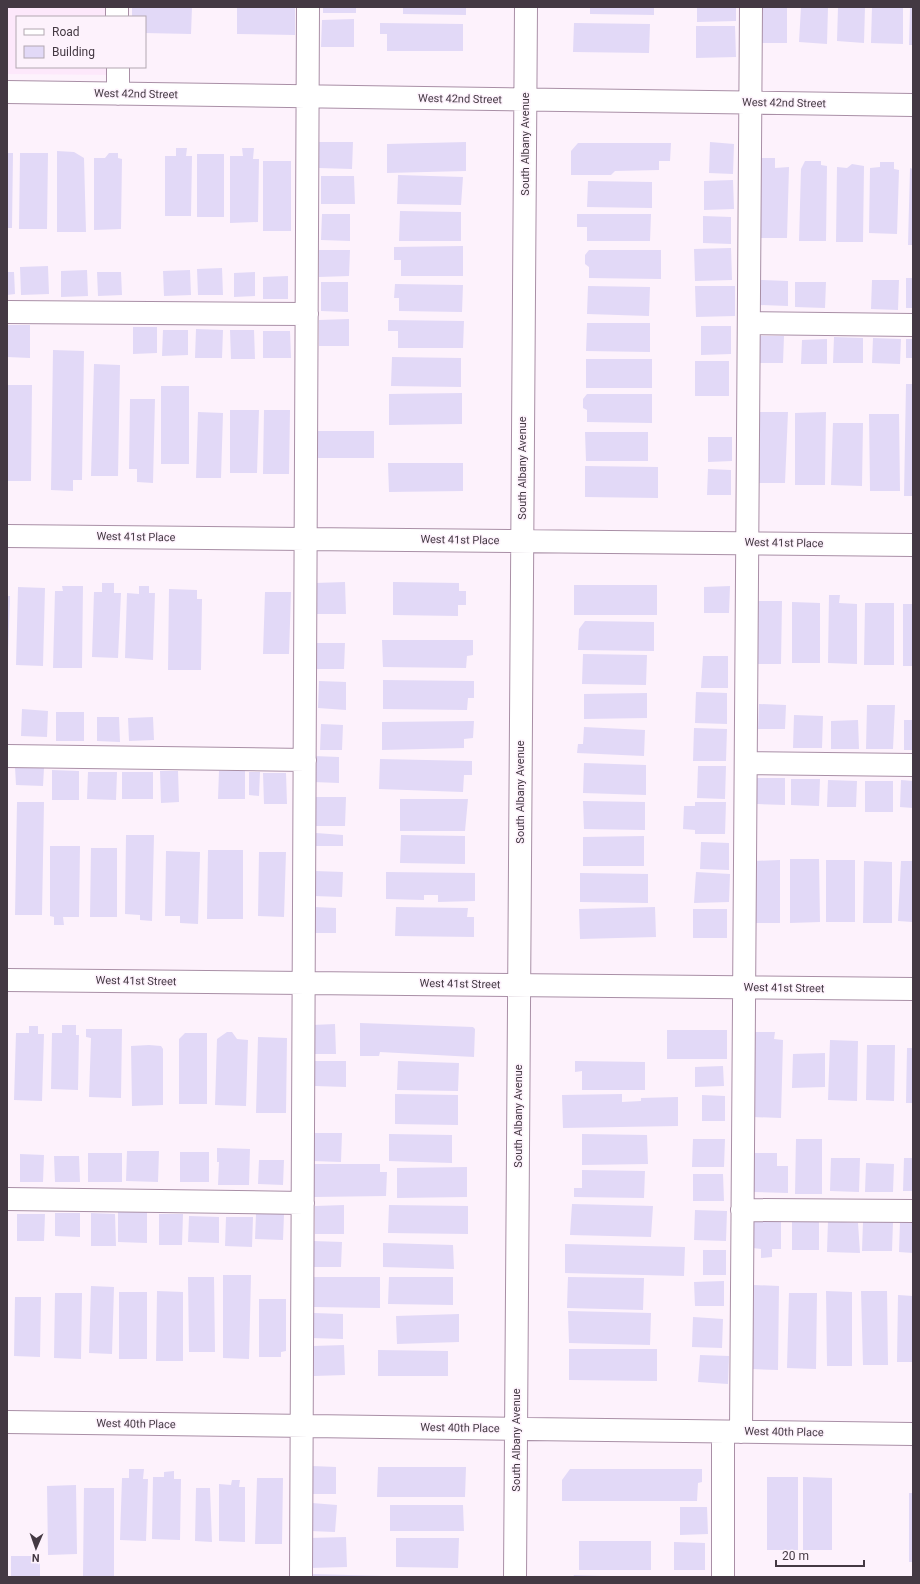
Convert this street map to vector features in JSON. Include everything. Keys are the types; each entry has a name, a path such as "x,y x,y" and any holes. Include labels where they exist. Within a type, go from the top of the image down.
{"street":[{"path":"301,1577 308,7"},
{"name":"South Albany Avenue","path":"515,1577 526,7"},
{"path":"723,1577 732,1432 742,1210 751,7"},
{"path":"118,68 118,94"},
{"name":"West 42nd Street","path":"7,92 913,106"},
{"path":"7,312 306,314"},
{"path":"749,323 913,324"},
{"name":"West 41st Place","path":"7,536 913,545"},
{"path":"7,756 305,760"},
{"path":"746,763 913,765"},
{"name":"West 41st Street","path":"7,980 913,989"},
{"path":"7,1199 303,1203"},
{"path":"742,1210 913,1211"},
{"name":"West 40th Place","path":"7,1422 913,1434"}],"shaded area":[{"path":"7,7 117,7 117,16 16,16 16,68 118,68 118,75 7,74"}],"building":[{"path":"132,7 192,7 191,34 146,33 146,16 132,16"},
{"path":"237,7 295,7 295,35 237,34"},
{"path":"323,7 356,7 356,13 323,13"},
{"path":"403,7 466,7 466,15 403,14"},
{"path":"590,7 654,7 654,15 590,14"},
{"path":"697,7 736,7 736,21 697,22"},
{"path":"762,7 787,7 787,43 761,43"},
{"path":"801,7 828,7 827,44 799,42"},
{"path":"838,7 865,7 864,43 837,41"},
{"path":"872,7 903,7 903,44 871,43"},
{"path":"910,7 913,7 913,45 909,45"},
{"path":"354,19 354,47 321,47 322,20"},
{"path":"380,23 463,24 463,51 387,51 387,34 380,34"},
{"path":"574,23 650,24 649,53 573,52"},
{"path":"696,26 735,26 736,57 696,58"},
{"path":"319,142 353,142 352,169 319,168"},
{"path":"466,142 466,171 387,173 387,144"},
{"path":"710,142 734,144 733,174 709,173"},
{"path":"578,143 671,143 670,161 659,161 659,170 615,171 611,175 571,175 571,151"},
{"path":"176,148 187,148 186,156 192,156 191,216 165,216 165,156 176,156"},
{"path":"242,148 254,148 253,159 259,159 258,222 230,223 230,156 243,156"},
{"path":"57,151 74,152 84,158 86,232 57,232"},
{"path":"7,153 13,153 12,228 7,228"},
{"path":"20,153 48,153 47,229 19,229"},
{"path":"109,153 118,153 118,158 122,159 121,229 94,230 94,158 105,158"},
{"path":"197,154 224,154 224,217 197,217"},
{"path":"760,158 775,158 775,168 789,167 787,238 758,238"},
{"path":"263,161 291,161 291,231 263,231"},
{"path":"805,161 821,161 821,165 827,166 826,241 799,241 801,169"},
{"path":"880,162 894,162 894,169 899,170 897,234 869,233 870,168 880,167"},
{"path":"852,164 864,166 863,242 836,242 837,167 847,168"},
{"path":"910,168 913,169 913,245 908,245"},
{"path":"398,175 463,177 461,205 397,204"},
{"path":"321,176 354,176 355,204 321,204"},
{"path":"733,180 734,209 704,210 704,181"},
{"path":"588,181 652,182 652,208 587,207"},
{"path":"400,211 461,212 461,241 399,241"},
{"path":"322,214 350,214 350,241 321,240"},
{"path":"577,214 651,214 650,241 587,241 587,227 577,227"},
{"path":"703,216 731,217 731,244 703,243"},
{"path":"463,246 463,276 401,276 401,260 394,260 394,247"},
{"path":"731,248 732,280 695,281 694,249"},
{"path":"319,250 350,250 349,276 319,277"},
{"path":"589,250 661,250 661,279 589,278 589,267 585,264 585,255"},
{"path":"48,266 49,294 21,295 20,267"},
{"path":"222,268 223,295 198,295 197,269"},
{"path":"87,270 88,296 61,297 61,271"},
{"path":"190,270 191,295 164,296 163,271"},
{"path":"7,272 14,272 15,294 7,295"},
{"path":"97,272 121,272 122,295 98,296"},
{"path":"255,272 255,296 234,297 234,273"},
{"path":"288,276 288,299 263,299 263,277"},
{"path":"906,278 913,278 913,308 906,308"},
{"path":"761,280 788,281 788,306 760,305"},
{"path":"872,280 899,280 898,310 871,309"},
{"path":"321,282 348,282 348,312 321,311"},
{"path":"795,282 826,282 825,308 795,307"},
{"path":"395,284 463,285 462,312 399,311 399,298 394,298"},
{"path":"588,286 650,287 649,316 587,314"},
{"path":"695,286 735,286 735,316 696,317"},
{"path":"349,319 349,346 319,346 319,320"},
{"path":"388,320 464,321 463,348 398,348 398,331 388,331"},
{"path":"587,323 650,323 650,352 586,351"},
{"path":"7,325 30,325 30,358 7,357"},
{"path":"701,326 731,326 731,354 701,355"},
{"path":"133,327 157,327 157,353 133,354"},
{"path":"196,329 223,330 222,358 195,358"},
{"path":"163,330 188,330 188,355 162,356"},
{"path":"230,330 254,330 255,359 231,359"},
{"path":"263,331 290,331 291,358 263,358"},
{"path":"757,336 784,336 783,363 755,363"},
{"path":"834,337 863,338 863,363 833,363"},
{"path":"873,338 901,339 900,364 872,363"},
{"path":"827,339 827,364 801,364 802,340"},
{"path":"906,339 913,339 913,358 906,358"},
{"path":"53,350 84,351 82,480 73,480 73,491 51,490"},
{"path":"392,357 461,358 461,387 391,386"},
{"path":"586,359 652,359 652,388 586,388"},
{"path":"695,361 729,361 729,396 695,396"},
{"path":"94,364 120,365 118,476 91,476"},
{"path":"906,384 913,384 913,496 904,496"},
{"path":"7,385 32,385 31,481 7,481"},
{"path":"161,386 189,386 189,464 161,464"},
{"path":"462,393 462,424 389,425 389,394"},
{"path":"587,394 652,394 652,423 587,422 587,410 583,408 583,399"},
{"path":"130,399 155,399 153,483 137,482 137,469 129,469"},
{"path":"230,410 259,410 257,473 230,473"},
{"path":"264,410 290,410 289,474 263,474"},
{"path":"198,412 223,413 221,478 196,478"},
{"path":"758,412 788,412 785,483 755,483"},
{"path":"826,412 825,485 795,485 795,413"},
{"path":"869,414 899,414 900,491 870,491"},
{"path":"833,423 863,423 862,486 831,485"},
{"path":"315,431 374,431 374,458 315,458"},
{"path":"585,432 648,432 648,461 586,461"},
{"path":"708,437 732,437 732,461 708,462"},
{"path":"388,463 463,463 463,491 389,492"},
{"path":"585,466 658,467 658,498 585,497"},
{"path":"708,469 731,470 731,495 707,495"},
{"path":"345,582 346,614 315,614 315,583"},
{"path":"393,582 459,583 459,591 466,591 466,605 458,605 458,616 393,615"},
{"path":"102,583 114,583 114,593 121,593 118,658 92,657 94,592 102,592"},
{"path":"574,585 657,585 657,615 574,615"},
{"path":"62,586 83,586 82,668 53,668 55,591 63,591"},
{"path":"139,586 149,586 149,593 155,593 153,660 125,658 127,593 139,594"},
{"path":"730,586 729,613 704,613 704,587"},
{"path":"18,587 45,588 43,666 16,665"},
{"path":"169,589 197,590 197,599 202,599 201,670 168,670"},
{"path":"265,592 291,592 289,654 263,654"},
{"path":"829,595 840,595 839,603 857,604 857,664 828,663"},
{"path":"7,596 10,596 8,653 7,653"},
{"path":"758,601 782,601 781,664 758,664"},
{"path":"792,602 820,603 820,663 792,663"},
{"path":"865,603 894,603 894,665 864,665"},
{"path":"903,604 913,604 913,666 903,666"},
{"path":"585,621 654,622 654,651 578,650 579,629"},
{"path":"382,640 473,640 473,655 467,656 466,668 383,667"},
{"path":"316,643 345,643 344,669 316,669"},
{"path":"583,654 647,655 646,685 582,684"},
{"path":"703,656 728,656 728,688 701,688"},
{"path":"383,680 474,681 474,698 468,698 467,710 383,709"},
{"path":"319,681 346,682 346,710 318,708"},
{"path":"696,692 727,693 727,724 695,723"},
{"path":"647,693 647,718 584,719 584,694"},
{"path":"759,704 786,705 785,729 758,729"},
{"path":"867,705 895,705 893,749 866,749"},
{"path":"22,709 48,711 47,737 21,736"},
{"path":"56,712 84,712 84,741 56,741"},
{"path":"794,715 823,716 822,748 793,748"},
{"path":"97,717 119,717 120,742 97,741"},
{"path":"153,717 154,740 129,741 128,718"},
{"path":"858,720 859,749 831,749 831,721"},
{"path":"904,720 913,720 913,750 904,750"},
{"path":"474,721 473,738 464,739 464,748 382,750 382,722"},
{"path":"321,724 343,725 342,750 320,750"},
{"path":"584,727 645,730 644,756 577,753 578,744 583,744"},
{"path":"694,728 727,729 726,761 693,761"},
{"path":"313,756 339,757 339,783 313,782"},
{"path":"380,759 472,761 472,775 464,775 463,792 379,789"},
{"path":"584,763 646,765 646,795 583,793"},
{"path":"698,766 726,766 725,799 697,798"},
{"path":"15,767 44,768 43,786 16,785"},
{"path":"52,770 79,771 79,800 52,800"},
{"path":"160,771 178,771 179,802 161,803"},
{"path":"219,771 245,771 245,799 218,799"},
{"path":"88,772 117,772 116,800 87,799"},
{"path":"122,772 153,772 153,799 122,799"},
{"path":"249,772 260,772 259,796 249,795"},
{"path":"263,773 286,773 287,804 264,804"},
{"path":"757,778 785,778 785,805 757,804"},
{"path":"791,779 820,779 819,806 791,805"},
{"path":"828,780 857,781 856,807 827,807"},
{"path":"901,780 913,781 913,808 900,807"},
{"path":"865,781 893,781 893,812 865,812"},
{"path":"316,797 346,797 345,826 315,826"},
{"path":"400,799 468,799 465,831 400,831"},
{"path":"583,801 645,802 645,830 584,829"},
{"path":"17,802 44,802 42,915 15,915"},
{"path":"695,802 726,802 725,834 695,834 695,830 683,829 684,806 695,806"},
{"path":"316,833 343,835 343,846 316,846"},
{"path":"126,835 154,835 152,921 140,920 140,915 125,914"},
{"path":"401,835 465,836 465,864 400,863"},
{"path":"644,836 644,866 583,866 583,837"},
{"path":"701,842 729,843 729,870 700,869"},
{"path":"50,846 80,846 79,917 63,917 64,925 54,925 54,917 50,916"},
{"path":"91,848 117,848 117,917 90,917"},
{"path":"208,850 243,850 243,919 207,919"},
{"path":"166,851 200,852 198,924 180,923 180,916 165,916"},
{"path":"259,852 286,852 284,917 258,916"},
{"path":"790,859 819,859 820,922 790,923"},
{"path":"780,860 780,923 755,923 754,861"},
{"path":"826,860 855,860 855,922 826,922"},
{"path":"864,861 892,862 892,923 863,923"},
{"path":"901,861 913,861 913,922 898,921"},
{"path":"315,871 343,872 342,897 314,896"},
{"path":"386,872 475,873 475,901 438,902 438,895 424,895 424,900 386,899"},
{"path":"696,872 730,874 729,902 694,903"},
{"path":"580,873 648,874 648,903 580,902"},
{"path":"314,907 336,908 336,933 315,933"},
{"path":"396,907 468,908 467,917 474,917 474,937 395,936"},
{"path":"655,907 656,937 580,939 579,909"},
{"path":"693,909 727,909 727,938 693,938"},
{"path":"360,1023 473,1027 475,1029 474,1057 380,1052 379,1056 360,1056"},
{"path":"335,1024 336,1054 313,1054 312,1025"},
{"path":"62,1025 76,1025 76,1035 79,1035 78,1090 51,1089 52,1033 62,1033"},
{"path":"29,1026 38,1026 38,1034 44,1034 42,1101 14,1100 16,1033 29,1033"},
{"path":"86,1029 122,1029 121,1098 89,1097 91,1038 86,1037"},
{"path":"667,1030 727,1030 727,1059 667,1059"},
{"path":"227,1032 232,1032 237,1039 248,1040 246,1106 215,1105 217,1039"},
{"path":"755,1032 775,1032 774,1039 783,1040 781,1118 753,1117"},
{"path":"185,1033 207,1033 207,1104 179,1104 179,1039"},
{"path":"258,1037 287,1038 286,1113 256,1113"},
{"path":"830,1040 858,1041 857,1101 828,1100"},
{"path":"867,1045 895,1045 894,1101 866,1100"},
{"path":"131,1046 161,1046 163,1049 163,1105 132,1106"},
{"path":"907,1048 913,1048 913,1103 906,1103"},
{"path":"825,1053 825,1087 792,1088 793,1054"},
{"path":"315,1061 346,1061 346,1087 315,1086"},
{"path":"398,1061 459,1063 458,1091 397,1090"},
{"path":"575,1061 645,1062 645,1090 582,1090 582,1071 575,1072"},
{"path":"723,1066 724,1086 695,1087 695,1067"},
{"path":"395,1094 458,1095 458,1125 395,1124"},
{"path":"622,1094 622,1102 641,1101 641,1098 678,1097 678,1126 563,1128 562,1095"},
{"path":"702,1095 725,1096 725,1121 702,1121"},
{"path":"313,1133 342,1133 341,1162 312,1161"},
{"path":"389,1134 452,1135 452,1163 389,1161"},
{"path":"582,1134 647,1135 648,1164 582,1165"},
{"path":"693,1139 725,1139 724,1167 692,1167"},
{"path":"796,1139 822,1139 822,1194 795,1194"},
{"path":"217,1148 250,1149 249,1185 218,1185 219,1162 217,1162"},
{"path":"127,1151 159,1151 158,1182 126,1181"},
{"path":"180,1152 209,1152 209,1182 180,1182"},
{"path":"88,1153 122,1153 122,1182 88,1182"},
{"path":"753,1153 777,1153 777,1166 788,1166 788,1193 754,1192"},
{"path":"20,1154 44,1155 43,1182 20,1182"},
{"path":"54,1156 79,1156 80,1182 55,1182"},
{"path":"831,1158 860,1158 859,1192 830,1191"},
{"path":"904,1158 913,1158 913,1191 903,1191"},
{"path":"259,1160 284,1160 283,1185 258,1184"},
{"path":"866,1163 894,1164 893,1192 865,1192"},
{"path":"314,1164 380,1164 380,1172 387,1172 386,1196 314,1197"},
{"path":"467,1167 467,1197 397,1198 397,1168"},
{"path":"582,1170 645,1171 644,1198 574,1197 574,1188 582,1188"},
{"path":"693,1174 723,1174 724,1201 693,1201"},
{"path":"572,1204 653,1206 651,1237 570,1235"},
{"path":"344,1205 344,1234 315,1234 315,1206"},
{"path":"389,1205 468,1206 468,1234 388,1233"},
{"path":"695,1210 727,1211 726,1241 694,1240"},
{"path":"118,1212 147,1212 147,1243 118,1242"},
{"path":"55,1213 80,1213 80,1237 55,1236"},
{"path":"91,1213 115,1214 116,1246 91,1246"},
{"path":"17,1214 45,1214 44,1241 17,1241"},
{"path":"159,1214 183,1214 182,1245 159,1245"},
{"path":"256,1214 284,1214 283,1240 255,1239"},
{"path":"189,1216 219,1217 219,1243 188,1242"},
{"path":"226,1217 253,1217 252,1247 225,1246"},
{"path":"753,1221 781,1221 781,1249 772,1249 772,1257 761,1258 761,1249 753,1248"},
{"path":"792,1221 819,1221 819,1250 792,1250"},
{"path":"828,1221 858,1223 860,1253 827,1252"},
{"path":"863,1222 893,1222 892,1251 862,1251"},
{"path":"900,1222 913,1222 913,1253 899,1252"},
{"path":"313,1241 342,1242 341,1267 313,1267"},
{"path":"383,1243 453,1245 454,1269 383,1267"},
{"path":"565,1244 685,1247 684,1276 565,1273"},
{"path":"703,1250 726,1250 726,1275 703,1275"},
{"path":"223,1275 251,1275 249,1359 223,1358"},
{"path":"188,1277 214,1277 215,1352 189,1352"},
{"path":"314,1277 380,1277 380,1308 314,1307"},
{"path":"389,1277 453,1277 453,1305 388,1304"},
{"path":"568,1277 644,1278 643,1310 567,1308"},
{"path":"724,1281 724,1306 695,1306 694,1282"},
{"path":"753,1285 779,1286 778,1370 752,1369"},
{"path":"91,1286 114,1287 112,1354 89,1353"},
{"path":"157,1291 183,1292 183,1361 156,1361"},
{"path":"826,1291 852,1292 852,1366 827,1366"},
{"path":"861,1291 887,1291 888,1365 863,1365"},
{"path":"119,1292 147,1292 147,1359 119,1359"},
{"path":"55,1293 82,1293 81,1359 54,1358"},
{"path":"789,1293 817,1293 816,1369 787,1368"},
{"path":"898,1295 913,1296 913,1362 897,1362"},
{"path":"15,1297 41,1297 40,1357 14,1356"},
{"path":"259,1299 286,1299 286,1351 281,1352 281,1357 259,1357"},
{"path":"568,1311 651,1313 650,1345 569,1343"},
{"path":"314,1313 343,1314 343,1339 312,1338"},
{"path":"459,1314 459,1342 397,1344 396,1316"},
{"path":"693,1317 723,1319 722,1348 692,1347"},
{"path":"344,1345 345,1375 314,1376 313,1346"},
{"path":"569,1349 657,1349 657,1381 569,1380"},
{"path":"378,1350 448,1351 448,1376 378,1376"},
{"path":"700,1355 729,1356 728,1384 698,1382"},
{"path":"312,1466 336,1467 336,1494 311,1494"},
{"path":"378,1467 466,1467 465,1497 377,1497"},
{"path":"129,1469 144,1469 143,1479 148,1479 146,1541 120,1540 122,1478 129,1478"},
{"path":"570,1469 702,1469 702,1482 698,1483 697,1501 562,1501 562,1480"},
{"path":"174,1471 174,1479 181,1479 180,1540 152,1539 153,1477 164,1477 164,1472"},
{"path":"767,1477 798,1477 798,1550 767,1550"},
{"path":"803,1477 832,1478 832,1550 803,1550"},
{"path":"257,1478 283,1478 282,1544 255,1544"},
{"path":"232,1480 240,1480 239,1487 245,1487 245,1542 219,1541 219,1484 231,1485"},
{"path":"76,1485 77,1554 48,1555 47,1486"},
{"path":"84,1488 114,1488 114,1577 83,1576"},
{"path":"196,1488 210,1488 212,1542 195,1541"},
{"path":"909,1493 913,1493 913,1562 909,1562"},
{"path":"312,1503 337,1505 335,1532 310,1531"},
{"path":"390,1505 463,1505 464,1531 390,1531"},
{"path":"680,1507 707,1507 708,1534 680,1535"},
{"path":"346,1537 347,1567 309,1568 309,1538"},
{"path":"396,1538 459,1538 458,1568 396,1567"},
{"path":"579,1541 651,1541 651,1570 579,1570"},
{"path":"674,1542 705,1543 705,1570 674,1570"},
{"path":"11,1556 40,1556 40,1577 11,1577"},
{"path":"312,1574 385,1576 385,1577 312,1577"},
{"path":"574,1575 602,1576 602,1577 573,1577"}]}
